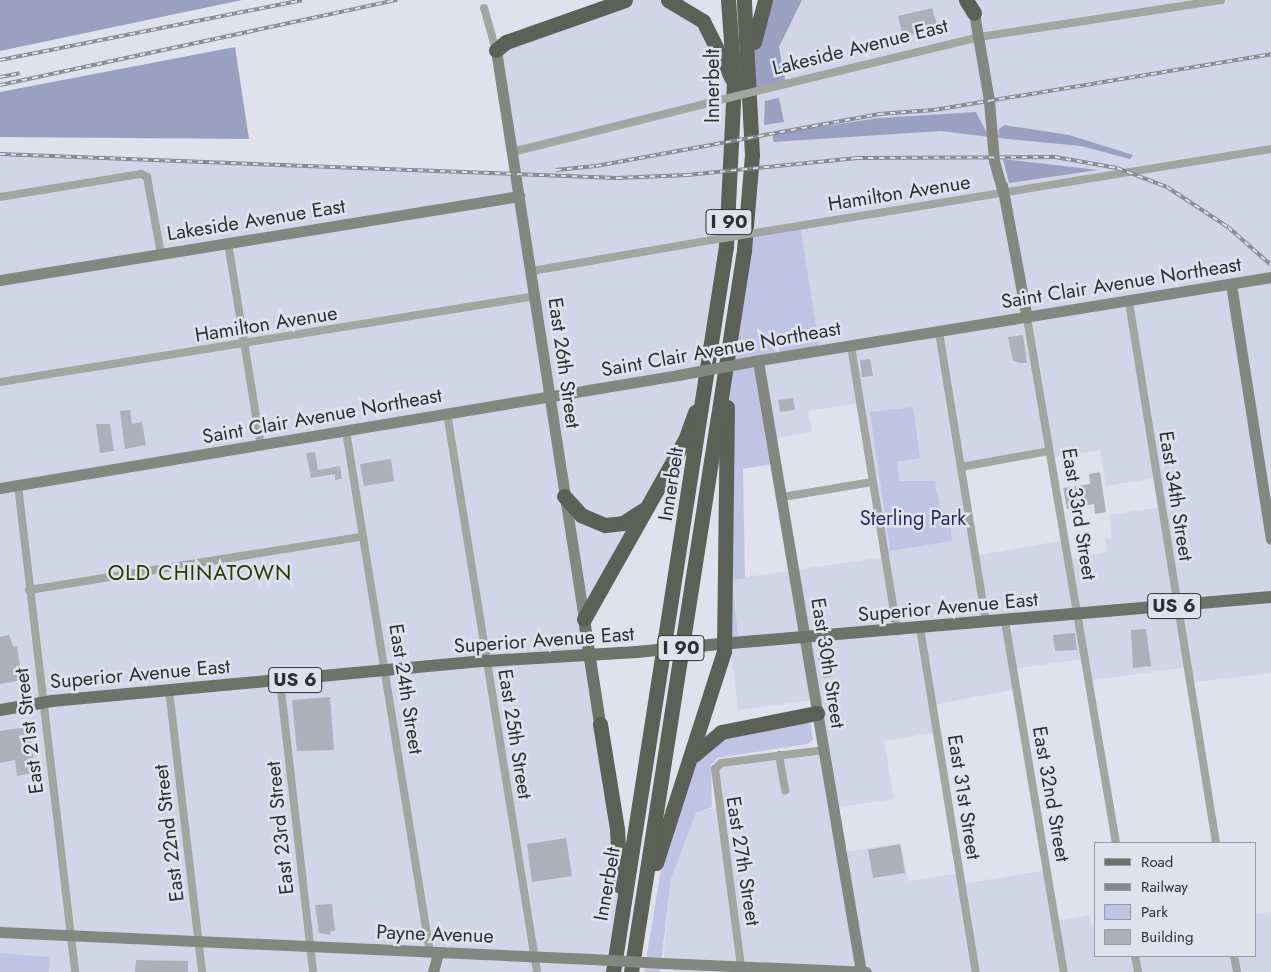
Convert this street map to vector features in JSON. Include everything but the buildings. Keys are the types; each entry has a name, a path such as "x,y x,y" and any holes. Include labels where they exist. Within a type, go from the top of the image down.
{"highway":[{"path":"496,50 506,42 625,0"},
{"path":"668,0 703,20 734,83"},
{"name":"Innerbelt","path":"613,972 730,211 734,83 728,0"},
{"name":"Innerbelt","path":"631,972 730,344 750,195 750,70 744,0"},
{"path":"750,70 765,0"},
{"path":"634,952 661,846 725,643 722,598 730,344"},
{"path":"584,619 688,431 708,360"},
{"path":"564,496 581,515 606,525 632,519 649,503"},
{"path":"689,762 705,742 721,732 817,713"},
{"path":"600,724 619,856 616,947"}],"main road":[{"name":"Superior Avenue East","path":"0,710 42,702 169,690 487,662 590,657 804,636 897,631 1271,597"},
{"name":"East 26th Street","path":"584,619 600,724"}],"street":[{"name":"Lakeside Avenue East","path":"512,152 979,37 1221,0"},
{"name":"East 33rd Street","path":"970,4 979,37 994,161 1003,192 1027,318 1116,842"},
{"name":"East 26th Street","path":"484,8 496,50 536,296 564,496 584,619"},
{"name":"Hamilton Avenue","path":"532,271 1271,149"},
{"path":"0,197 141,174 147,177 161,254"},
{"name":"Lakeside Avenue East","path":"0,280 519,196"},
{"path":"228,243 246,344 261,446"},
{"name":"Saint Clair Avenue Northeast","path":"0,488 1271,277"},
{"path":"1231,284 1271,539"},
{"name":"Hamilton Avenue","path":"0,382 536,296"},
{"name":"East 34th Street","path":"1128,302 1216,842"},
{"path":"939,332 986,623"},
{"path":"851,346 897,631"},
{"name":"East 30th Street","path":"756,361 783,497 804,636 861,972"},
{"name":"East 25th Street","path":"447,413 537,972"},
{"name":"East 24th Street","path":"346,430 361,537 434,953 433,972"},
{"path":"961,467 1049,451"},
{"path":"783,497 872,482"},
{"name":"East 21st Street","path":"18,485 75,972"},
{"path":"29,590 361,537"},
{"name":"East 32nd Street","path":"1005,621 1064,972"},
{"name":"East 31st Street","path":"920,628 976,972"},
{"name":"East 23rd Street","path":"280,681 313,972"},
{"name":"East 22nd Street","path":"169,690 202,972"},
{"path":"785,790 780,755 824,750"},
{"name":"East 27th Street","path":"734,968 714,774 721,763 780,755"},
{"name":"Payne Avenue","path":"0,932 71,937 535,957 734,968 868,972"},
{"path":"1136,957 1138,972"},
{"path":"1234,957 1237,972"}],"shaded area":[{"path":"0,0 242,0 0,51"},
{"path":"625,0 668,0 684,6 734,83 731,190 696,408 584,619 620,881 613,972 0,972 0,154 516,175 496,50"},
{"path":"765,0 802,0 779,47 786,84 752,92 750,70"},
{"path":"802,0 1271,0 1271,673 1190,683 1187,667 1088,681 1084,659 1013,669 1017,689 933,705 937,732 884,741 894,799 833,808 840,853 901,843 908,881 960,873 962,884 1047,870 1056,921 1089,915 1094,932 1094,957 1256,957 1256,914 1271,912 1271,972 673,972 675,964 663,963 671,879 691,812 718,808 714,774 721,763 823,750 814,700 738,710 730,643 739,641 732,579 885,557 860,403 808,411 812,432 772,439 746,234 752,92 786,84 779,47","holes":["1100,450 1106,486 1156,478 1161,507 1109,515 1112,538 1105,539 1107,552 1068,559 1064,540 975,556 961,467 1049,452 1050,458"]},
{"path":"235,47 249,139 0,137 0,92"},
{"path":"779,98 784,122 764,125 765,101"},
{"path":"976,112 989,137 941,131 773,142 773,134 879,118"},
{"path":"1004,125 1069,135 1133,155 1130,159 1081,146 998,138 999,129"},
{"path":"1003,159 1098,170 1009,183"}],"green space":[{"path":"800,225 820,351 758,361 777,463 743,469 745,578 732,580 739,642 725,643 727,402 746,234"},
{"name":"Sterling Park","path":"913,407 920,458 897,462 899,481 935,481 940,509 950,517 952,541 890,551 870,412"},
{"path":"803,720 811,725 813,740 807,744 718,758 711,765 712,807 696,813 671,879 660,972 644,972 662,863 695,764 702,753 723,738"},
{"path":"0,953 50,957 49,972 0,972"}],"railway":[{"path":"0,60 302,0"},
{"path":"0,85 397,0"},
{"path":"556,170 596,166 879,114 934,110 1271,54"},
{"path":"0,77 20,73"},
{"path":"0,154 617,178 687,175 857,158 1055,157 1117,168 1167,187 1228,227 1271,265"}],"district":[{"name":"OLD CHINATOWN","path":"200,573"}]}
